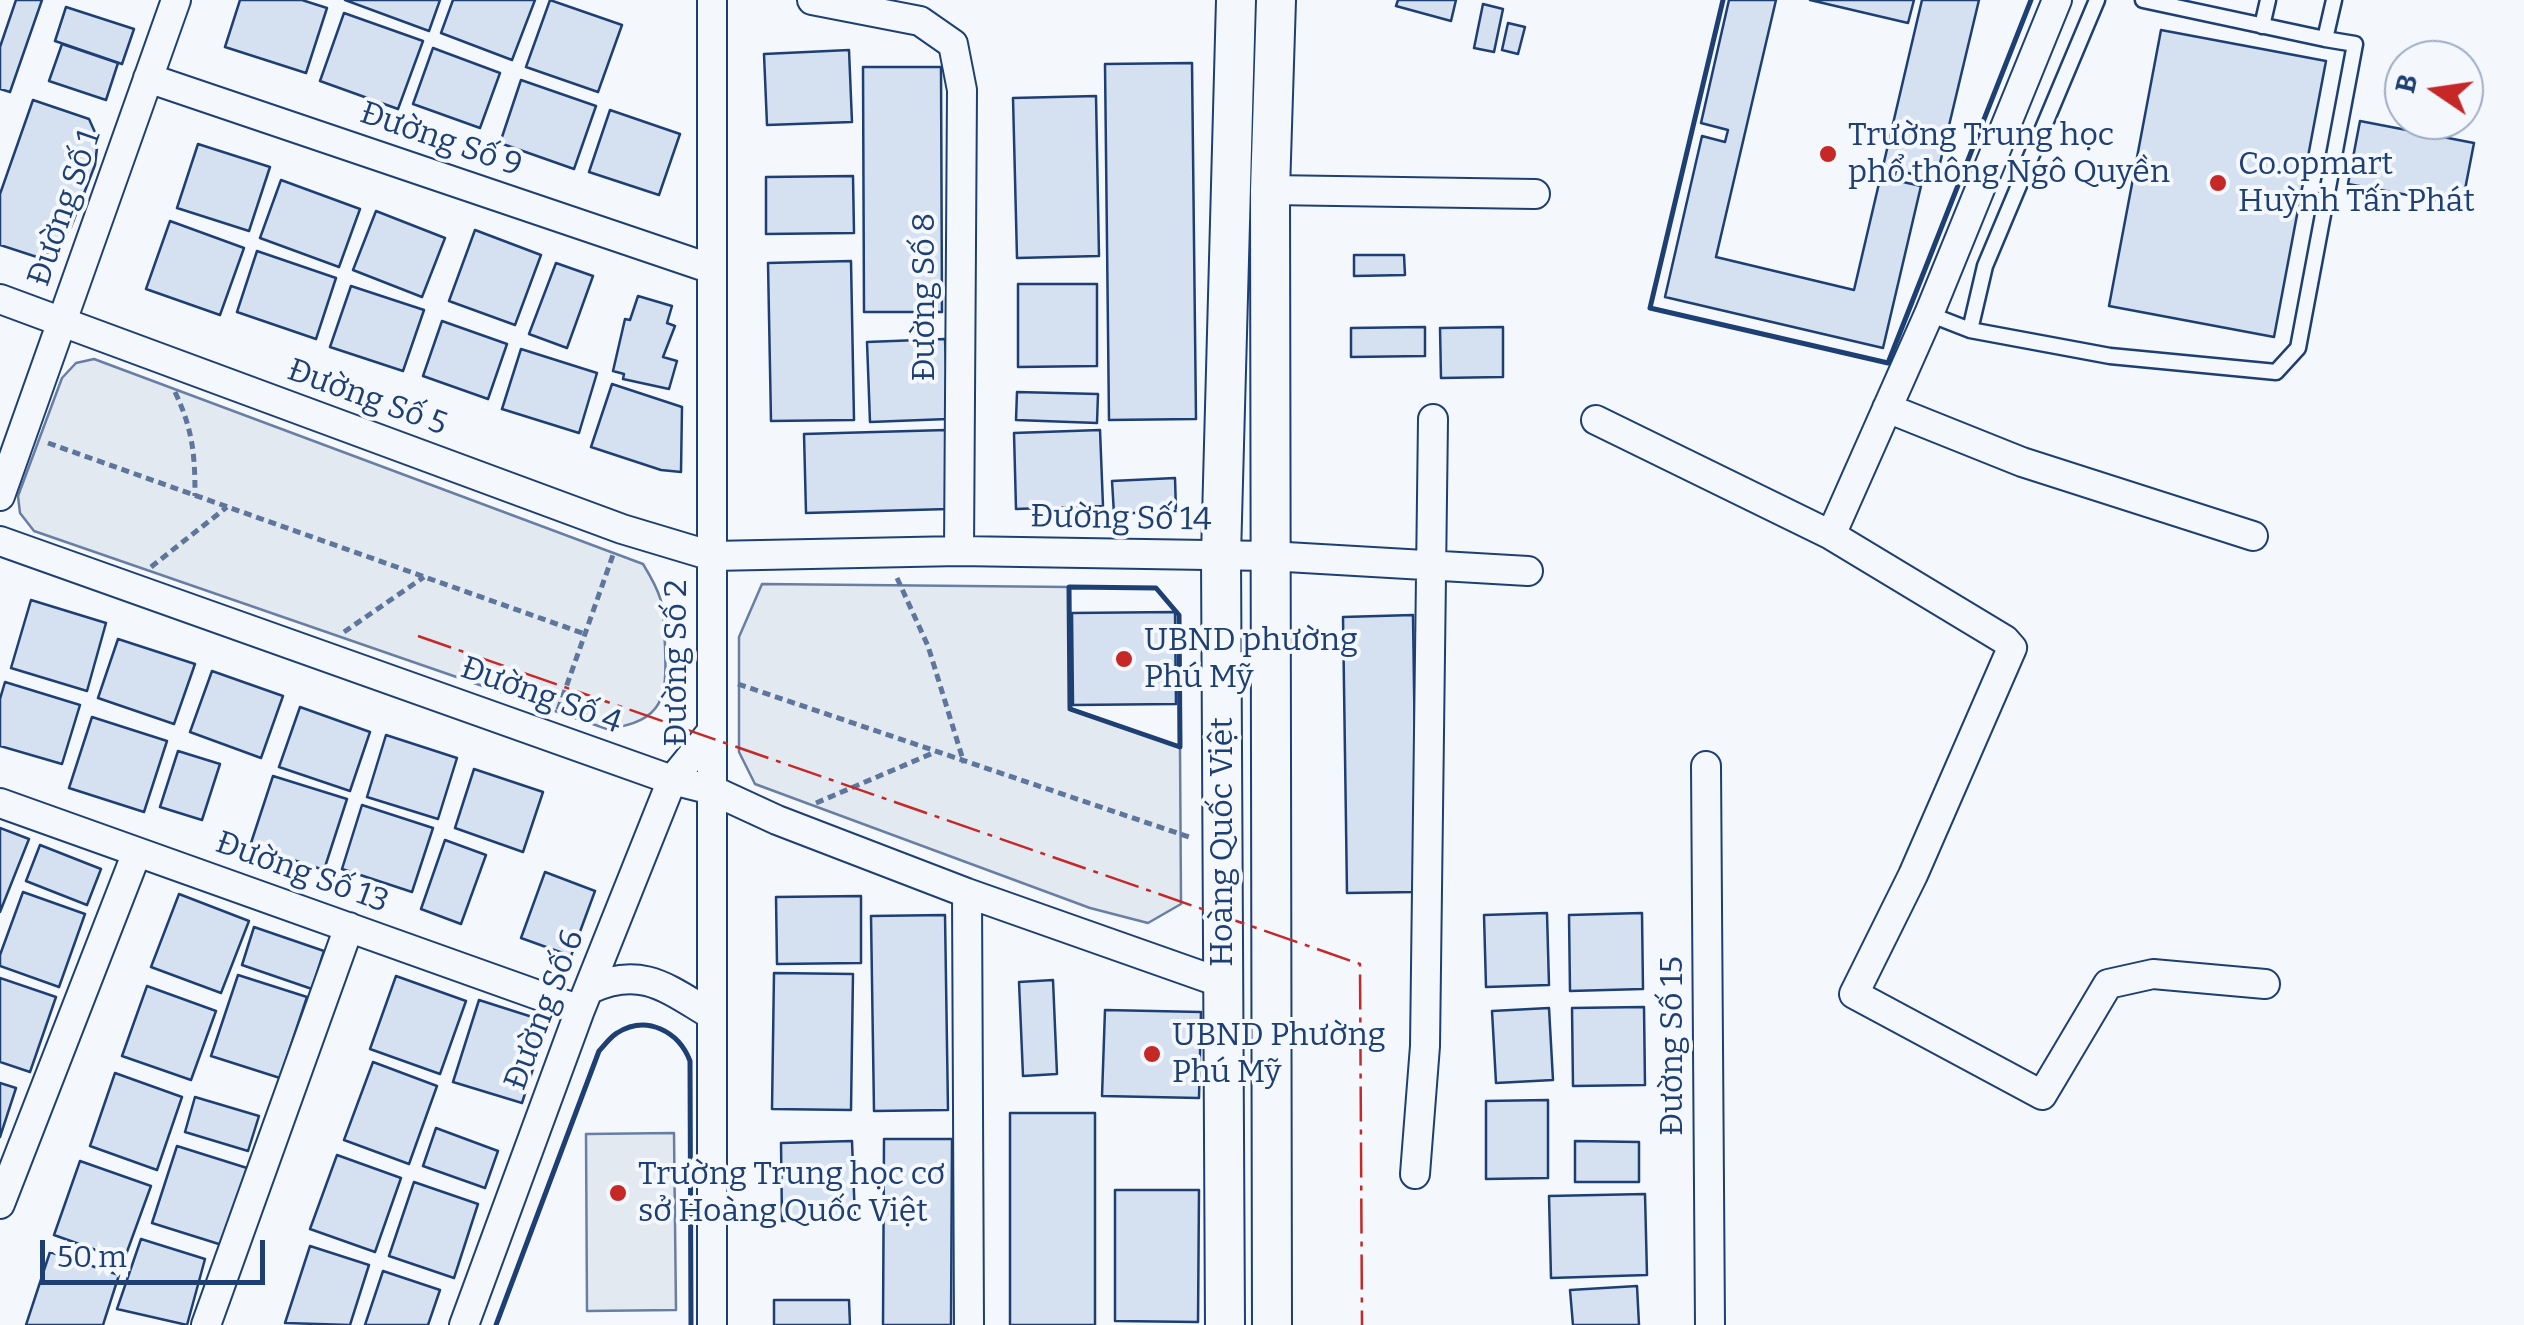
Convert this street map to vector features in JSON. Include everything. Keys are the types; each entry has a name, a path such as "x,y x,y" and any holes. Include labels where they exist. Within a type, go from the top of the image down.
{"main road":[{"name":"Hoàng Quốc Việt","path":"1225,1325 1221,556 1236,0"},
{"name":"Hoàng Quốc Việt","path":"1272,1325 1270,190 1276,0"}],"street":[{"name":"Đường Số 1","path":"0,496 176,0"},
{"name":"Đường Số 2","path":"712,0 712,1325"},
{"name":"Đường Số 8","path":"812,0 920,21 954,44 962,90 958,551"},
{"path":"1831,534 1929,314 2058,0"},
{"name":"Đường Số 9","path":"148,78 712,268"},
{"path":"1270,190 1535,194"},
{"name":"Đường Số 5","path":"0,300 622,529 712,556"},
{"path":"1887,408 2022,462 2253,536"},
{"path":"1415,1174 1426,1028 1433,420"},
{"path":"1596,420 1831,534 2005,640 2012,648 1914,875 1854,994 2042,1094 2108,984 2153,974 2265,984"},
{"name":"Đường Số 4","path":"0,541 672,780 712,790 777,820 967,893 1224,984"},
{"name":"Đường Số 14","path":"712,556 958,551 1269,556 1528,572"},
{"name":"Đường Số 6","path":"464,1325 585,999 672,780 712,732"},
{"name":"Đường Số 15","path":"1706,766 1710,1325"},
{"name":"Đường Số 13","path":"0,803 349,928 585,999"},
{"path":"0,1204 137,852"},
{"path":"967,893 969,1325"},
{"path":"206,1325 349,928"},
{"path":"585,999 610,980 630,978 657,982 712,1015"}],"lane":[{"path":"1970,330 1985,266 2096,0"},
{"path":"1929,314 1970,330 2110,356 2276,372 2298,348 2354,44 2262,26 2210,7 2144,0"},
{"path":"2262,26 2268,0"},
{"path":"2325,39 2334,0"}],"path":[{"path":"158,358 186,415 195,446 196,496"},
{"path":"22,434 584,634"},
{"path":"126,586 227,507"},
{"path":"548,736 622,529"},
{"path":"886,552 928,646 964,763"},
{"path":"311,652 374,614 424,576"},
{"path":"712,674 1223,849"},
{"path":"777,820 934,753"}],"shaded area":[{"path":"94,359 643,564 663,612 665,679 659,704 641,720 607,729 34,531 20,513 18,496 62,378 76,363"},
{"path":"762,584 1069,587 1070,708 1180,747 1181,904 1148,923 1090,908 755,784 739,752 739,637"},
{"path":"674,1133 676,1310 587,1311 586,1134"}],"building":[{"path":"16,0 42,0 10,92 0,89 0,47"},
{"path":"240,0 302,0 327,8 306,73 225,47"},
{"path":"345,0 440,0 429,31"},
{"path":"453,0 535,0 512,60 441,33"},
{"path":"550,0 622,25 598,92 526,67"},
{"path":"1398,0 1456,0 1451,21 1396,6"},
{"path":"1729,0 1776,0 1716,257 1854,290 1922,0 1979,0 1936,180 1896,170 1894,180 1921,186 1883,348 1665,297 1702,136 1725,142 1728,130 1701,123"},
{"path":"1810,0 1914,0 1908,23"},
{"path":"1483,4 1503,9 1494,52 1474,48"},
{"path":"66,7 134,29 122,64 55,41"},
{"path":"344,13 423,41 398,109 320,81"},
{"path":"1508,23 1525,27 1518,54 1502,50"},
{"name":"Co.opmart Huỳnh Tấn Phát","path":"2161,30 2326,61 2274,337 2109,306"},
{"path":"62,44 118,63 106,100 49,81"},
{"path":"433,48 500,73 480,128 413,104"},
{"path":"849,50 852,122 767,125 764,54"},
{"path":"1192,63 1196,419 1109,420 1105,64"},
{"path":"863,67 941,67 942,312 864,312"},
{"path":"521,80 596,106 574,169 500,143"},
{"path":"1096,96 1099,256 1017,258 1013,98"},
{"path":"33,100 89,119 98,139 95,165 71,227 54,249 40,258 0,245 0,194"},
{"path":"610,110 680,134 659,195 589,172"},
{"path":"2360,121 2384,126 2384,140 2474,143 2462,205 2348,184"},
{"path":"198,144 270,167 249,231 177,208"},
{"path":"853,176 854,233 766,234 766,177"},
{"path":"281,180 360,209 339,267 260,238"},
{"path":"376,211 445,238 422,297 353,270"},
{"path":"170,221 244,248 220,315 146,289"},
{"path":"475,230 541,255 515,325 449,301"},
{"path":"257,251 336,278 316,339 237,312"},
{"path":"1354,255 1404,255 1405,275 1354,276"},
{"path":"851,261 854,420 771,421 768,263"},
{"path":"556,263 593,276 567,348 529,334"},
{"path":"1018,284 1097,284 1097,366 1018,367"},
{"path":"351,286 424,310 403,371 330,347"},
{"path":"638,296 672,306 667,323 675,326 663,357 677,361 669,389 623,379 624,374 613,371 625,319 630,320"},
{"path":"442,321 507,344 488,399 423,376"},
{"path":"1425,327 1425,356 1351,357 1351,328"},
{"path":"1503,327 1503,377 1441,378 1440,328"},
{"path":"945,339 948,419 870,422 867,342"},
{"path":"521,349 597,373 579,433 502,409"},
{"path":"612,384 682,407 681,472 661,470 591,447"},
{"path":"1017,392 1098,394 1097,423 1016,420"},
{"path":"946,430 948,509 806,513 804,434"},
{"path":"1100,430 1103,506 1016,509 1014,433"},
{"path":"1175,478 1176,511 1114,514 1112,481"},
{"path":"31,600 106,623 87,691 11,668"},
{"name":"UBND phường Phú Mỹ","path":"1175,612 1176,704 1073,705 1072,613"},
{"path":"1413,615 1417,892 1347,893 1343,617"},
{"path":"118,639 195,664 174,724 98,698"},
{"path":"212,671 283,696 261,758 190,732"},
{"path":"5,682 80,705 62,764 0,746 0,699"},
{"path":"300,707 370,732 350,791 279,767"},
{"path":"92,717 167,741 144,812 69,788"},
{"path":"386,735 457,758 438,819 367,797"},
{"path":"178,751 220,764 202,820 160,807"},
{"path":"474,769 543,792 523,852 455,828"},
{"path":"273,776 347,799 324,870 250,846"},
{"path":"362,805 433,828 412,892 342,869"},
{"path":"0,828 29,839 0,912"},
{"path":"445,840 486,855 461,924 421,909"},
{"path":"40,845 101,869 87,905 26,881"},
{"path":"545,872 595,891 571,956 521,938"},
{"path":"23,892 85,914 59,987 0,966 0,955"},
{"path":"179,894 249,921 221,993 151,967"},
{"path":"861,896 861,963 777,964 776,897"},
{"path":"1547,913 1549,985 1486,987 1484,915"},
{"path":"1642,913 1643,989 1570,991 1569,915"},
{"path":"945,915 948,1110 874,1111 871,916"},
{"path":"254,927 324,951 312,989 242,965"},
{"path":"774,973 853,974 851,1110 772,1109"},
{"path":"238,975 307,997 280,1078 211,1056"},
{"path":"396,976 466,1001 440,1074 370,1049"},
{"path":"0,978 56,997 30,1072 0,1062"},
{"path":"1053,980 1057,1074 1023,1076 1019,982"},
{"path":"147,986 216,1011 191,1080 122,1056"},
{"path":"479,1000 548,1022 522,1103 453,1082"},
{"path":"1644,1007 1645,1085 1573,1086 1572,1008"},
{"path":"1549,1008 1553,1080 1496,1083 1492,1011"},
{"name":"UBND Phường Phú Mỹ","path":"1105,1010 1201,1012 1199,1098 1102,1096"},
{"path":"373,1062 437,1086 409,1164 344,1140"},
{"path":"115,1073 182,1097 157,1170 90,1146"},
{"path":"0,1083 16,1088 0,1137"},
{"path":"195,1097 259,1116 248,1151 185,1132"},
{"path":"1548,1100 1548,1178 1486,1179 1486,1101"},
{"path":"1010,1113 1095,1113 1095,1325 1010,1325"},
{"path":"436,1128 498,1151 485,1188 423,1166"},
{"path":"884,1139 952,1139 951,1325 883,1325"},
{"path":"852,1141 855,1219 782,1221 781,1143"},
{"path":"1575,1141 1639,1142 1639,1182 1575,1182"},
{"path":"177,1146 247,1168 222,1245 152,1223"},
{"path":"337,1155 401,1178 375,1252 310,1229"},
{"path":"80,1161 151,1186 124,1260 54,1235"},
{"path":"414,1182 478,1204 454,1278 389,1256"},
{"path":"1115,1190 1199,1190 1198,1322 1115,1321"},
{"path":"1645,1194 1647,1275 1551,1278 1549,1196"},
{"path":"141,1239 205,1259 187,1325 117,1309"},
{"path":"310,1246 369,1265 350,1325 285,1323"},
{"path":"50,1252 119,1275 103,1325 26,1325"},
{"path":"383,1271 440,1290 428,1325 365,1325"},
{"path":"1637,1286 1639,1325 1573,1325 1570,1290"},
{"path":"774,1300 849,1300 850,1325 774,1325"}],"wall":[{"path":"1723,0 1650,308 1888,363 2031,0"},
{"path":"1069,587 1156,588 1179,615 1180,747 1070,709 1069,587"},
{"path":"496,1325 599,1051 617,1033 640,1025 670,1034 690,1061 691,1325"}],"power":[{"path":"418,636 1360,964 1362,1325"}],"place":[{"name":"Trường Trung học phổ thông Ngô Quyền","path":"1828,154"},
{"name":"Co.opmart Huỳnh Tấn Phát","path":"2218,183"},
{"name":"UBND phường Phú Mỹ","path":"1124,659"},
{"name":"UBND Phường Phú Mỹ","path":"1152,1054"},
{"name":"Trường Trung học cơ sở Hoàng Quốc Việt","path":"618,1193"}]}
